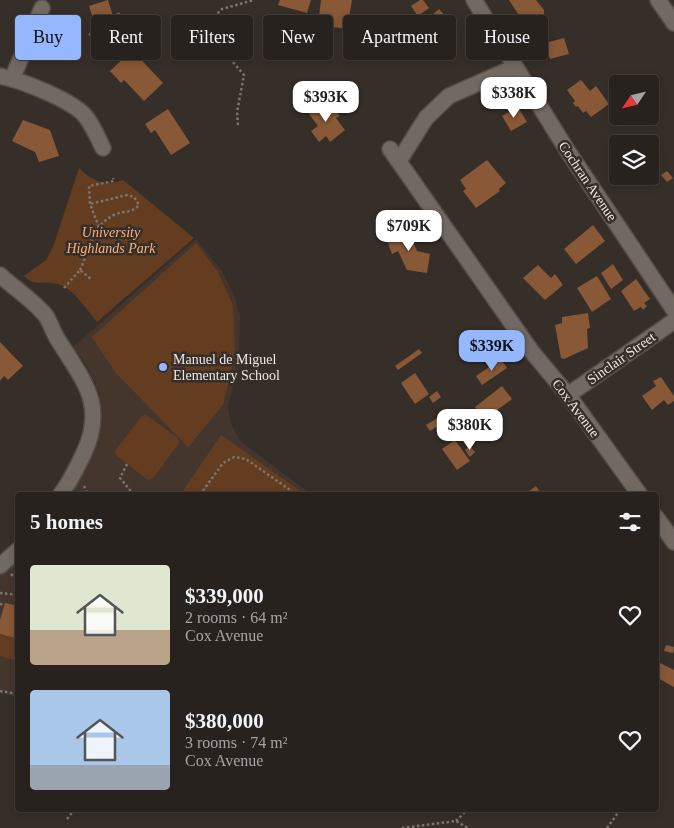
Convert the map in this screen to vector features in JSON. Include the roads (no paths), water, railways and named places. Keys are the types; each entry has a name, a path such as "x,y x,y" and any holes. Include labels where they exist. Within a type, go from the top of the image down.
{"street":[{"name":"Cochran Avenue","path":"474,0 567,150 674,310"},
{"path":"658,0 674,23"},
{"path":"42,8 6,78 53,95 85,116 103,148"},
{"name":"Cox Avenue","path":"515,66 449,96 426,118 395,155 532,352 568,395 638,492"},
{"path":"0,275 45,315 60,344 84,379 94,409 91,438 62,492"},
{"name":"Sinclair Street","path":"568,395 674,321"},
{"path":"659,522 674,542"},
{"path":"0,566 15,553"}],"place":[{"name":"Manuel de Miguel Elementary School","path":"163,367"}],"park label":[{"name":"University Highlands Park","path":"111,240"}]}
